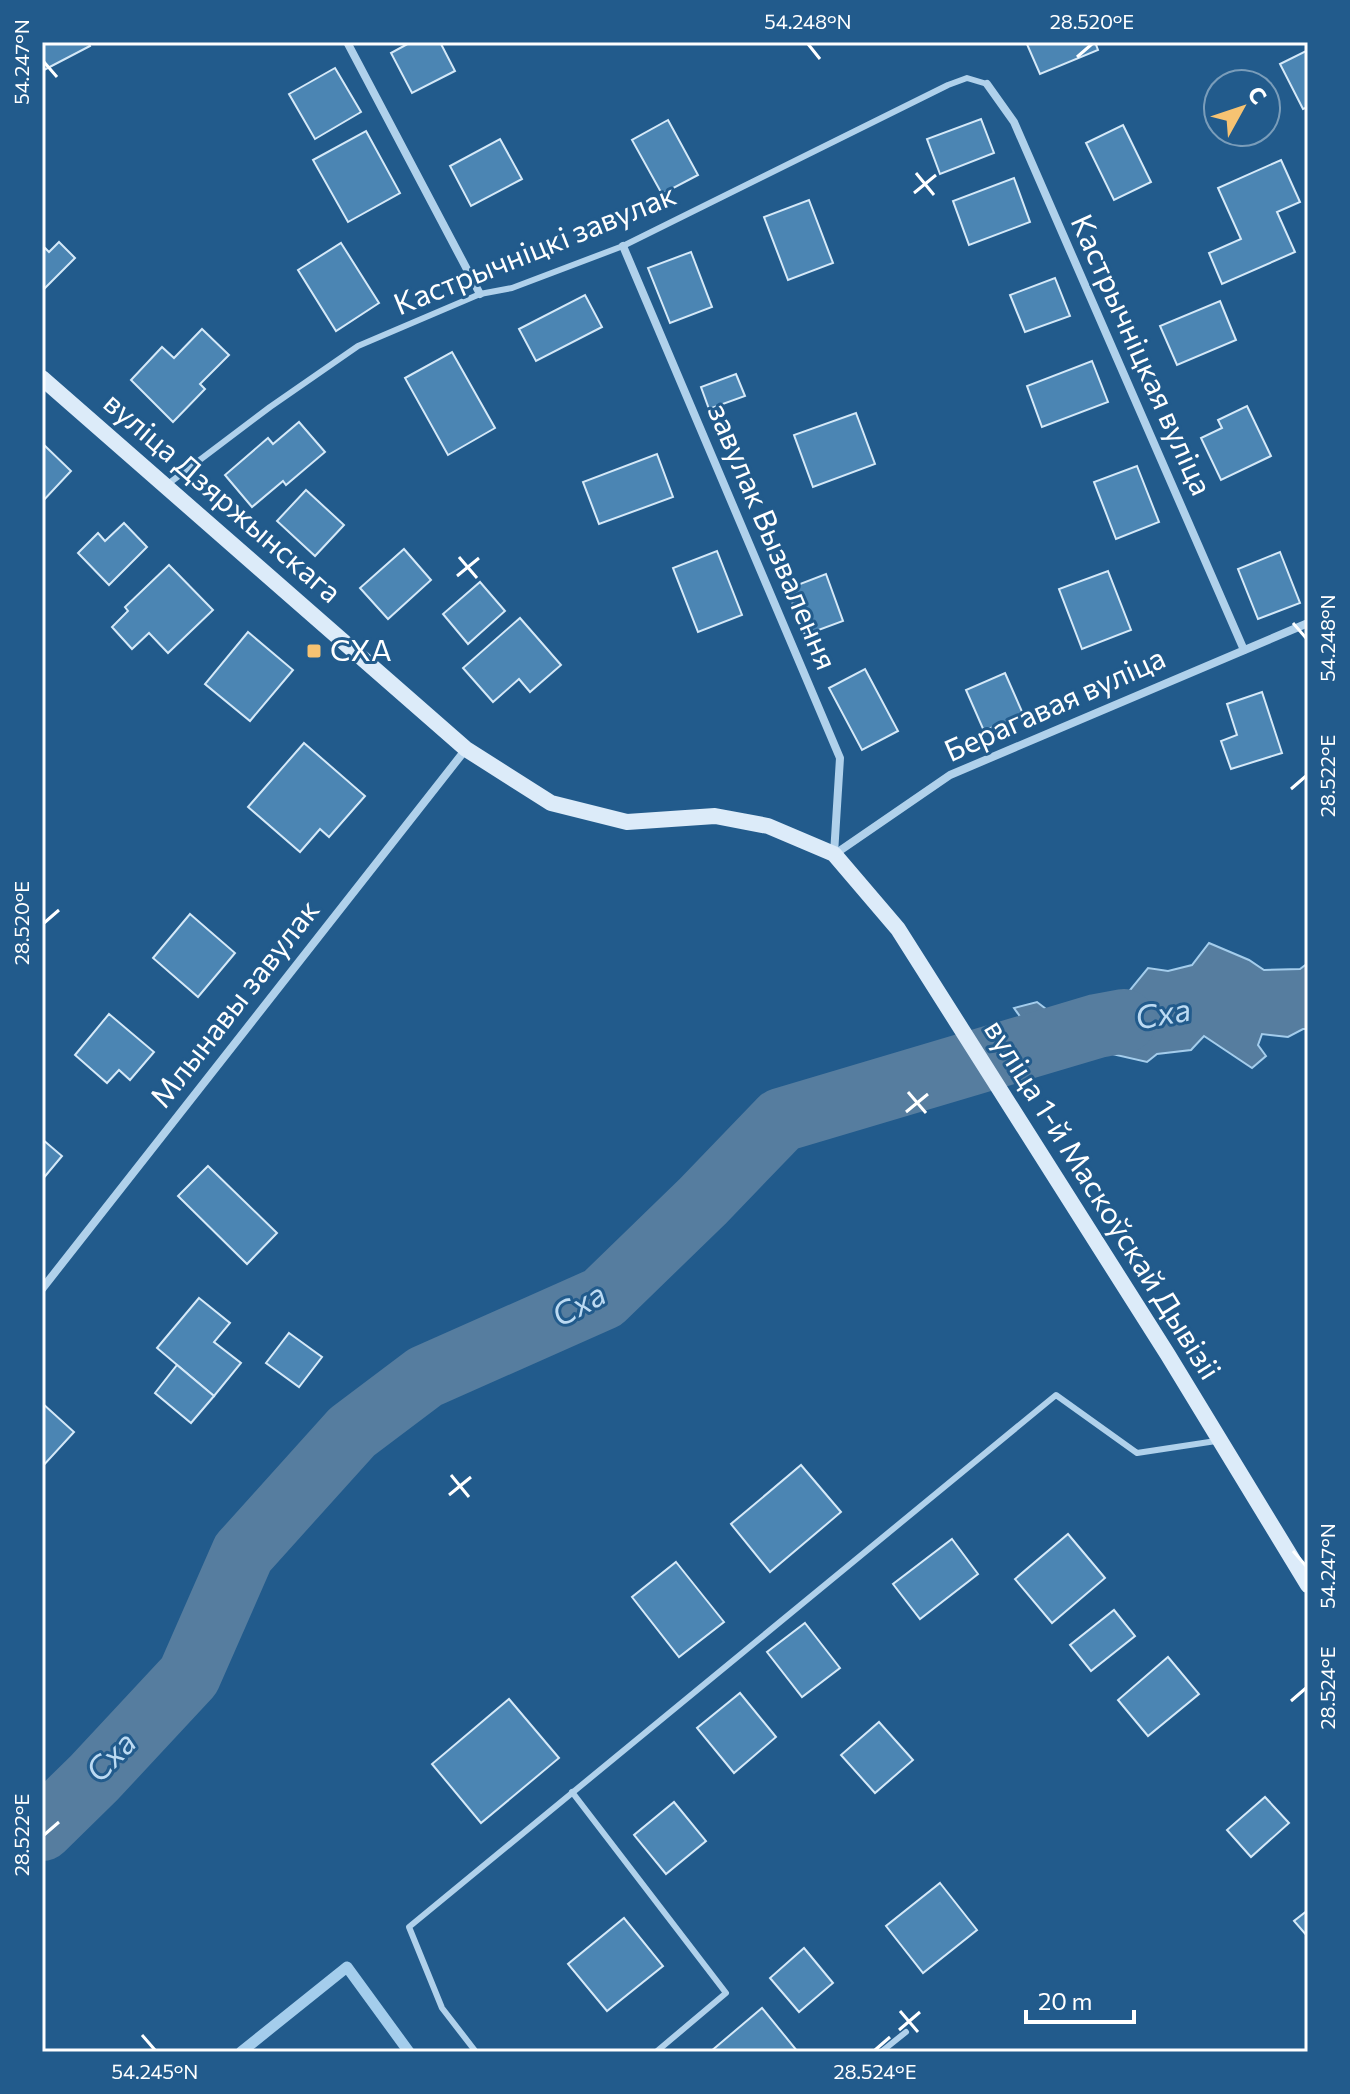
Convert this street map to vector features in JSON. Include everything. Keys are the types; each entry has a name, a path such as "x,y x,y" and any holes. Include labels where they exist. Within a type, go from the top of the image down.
{"street":[{"path":"347,42 480,294"},
{"name":"Кастрычніцкая вуліца","path":"987,84 1014,122 1244,650"},
{"name":"завулак Вызвалення","path":"623,246 840,758 834,854"},
{"name":"вуліца Дзяржынскага","path":"42,378 466,749 551,803 627,822 715,816 768,826 834,854"},
{"name":"Берагавая вуліца","path":"834,854 950,775 1308,623"},
{"name":"Млынавы завулак","path":"42,1289 466,749"},
{"name":"вуліца 1-й Маскоўскай Дывізіі","path":"834,854 898,929 1168,1355 1308,1585"}],"lane":[{"name":"Кастрычніцкі завулак","path":"165,486 358,346 480,294 512,288 623,246 948,85 967,78 987,84"},
{"path":"476,2052 442,2008 409,1927 572,1792 1056,1395 1137,1453 1220,1441"},
{"path":"572,1792 726,1993 656,2052"},
{"path":"881,2052 906,2032"}],"water":[{"path":"1209,943 1264,970 1300,969 1308,963 1308,1029 1288,1037 1262,1034 1258,1045 1266,1056 1252,1068 1204,1036 1191,1050 1157,1054 1147,1062 1077,1046 1047,1055 1014,1008 1037,1002 1063,1022 1096,1012 1122,1000 1148,968 1168,971 1192,965"}],"building":[{"path":"42,42 88,42 90,46 42,71"},
{"path":"411,42 440,42 455,71 412,93 391,53"},
{"path":"1026,42 1095,42 1098,50 1040,74"},
{"path":"1308,50 1308,107 1303,109 1280,64"},
{"path":"335,68 361,112 315,139 289,94"},
{"path":"981,119 994,153 940,174 927,139"},
{"path":"668,120 698,175 662,194 632,140"},
{"path":"1123,125 1151,182 1114,200 1086,143"},
{"path":"366,131 400,193 348,222 313,160"},
{"path":"500,139 522,179 471,206 450,166"},
{"path":"1281,160 1300,202 1277,212 1295,252 1222,284 1209,253 1241,239 1218,188"},
{"path":"1014,178 1030,222 969,245 953,201"},
{"path":"809,200 833,263 788,280 764,217"},
{"path":"59,242 75,258 42,291 42,245 49,252"},
{"path":"341,243 379,303 336,331 298,270"},
{"path":"691,252 712,307 670,323 648,268"},
{"path":"1055,278 1070,316 1025,332 1010,295"},
{"path":"585,295 602,327 536,361 519,329"},
{"path":"1220,301 1236,340 1177,365 1160,326"},
{"path":"202,329 229,355 200,384 205,389 173,422 131,380 162,347 174,358"},
{"path":"452,352 495,428 448,455 405,378"},
{"path":"1092,361 1108,402 1042,427 1027,386"},
{"path":"736,374 745,396 709,409 701,387"},
{"path":"1247,406 1271,456 1221,480 1201,438 1222,428 1218,420"},
{"path":"856,413 875,464 813,487 794,435"},
{"path":"299,422 325,452 286,485 283,481 252,507 225,475 268,438 273,444"},
{"path":"42,443 71,471 42,502"},
{"path":"657,454 673,497 599,524 583,482"},
{"path":"1137,466 1159,522 1116,539 1094,482"},
{"path":"306,490 344,525 315,556 277,521"},
{"path":"124,523 147,547 109,585 78,553 98,533 105,541"},
{"path":"404,549 431,580 388,619 360,588"},
{"path":"717,551 742,615 698,632 673,568"},
{"path":"1280,552 1300,603 1258,619 1238,569"},
{"path":"169,565 213,610 168,653 149,633 132,649 112,627 128,611 125,607"},
{"path":"1108,571 1131,630 1082,649 1059,589"},
{"path":"826,574 843,621 805,635 787,589"},
{"path":"480,582 505,611 468,644 443,614"},
{"path":"520,618 561,665 530,692 519,679 493,702 463,668"},
{"path":"248,632 293,670 250,721 205,684"},
{"path":"865,669 898,731 862,750 829,688"},
{"path":"1005,673 1023,714 984,731 966,690"},
{"path":"1262,692 1282,753 1231,769 1221,741 1237,735 1227,704"},
{"path":"304,743 365,796 329,837 320,829 300,852 248,807"},
{"path":"190,914 235,953 198,997 153,958"},
{"path":"109,1014 154,1052 130,1080 119,1070 107,1083 75,1055"},
{"path":"42,1139 62,1156 42,1180"},
{"path":"208,1166 277,1233 247,1264 178,1196"},
{"path":"199,1298 230,1323 214,1342 241,1363 214,1396 157,1348"},
{"path":"289,1333 322,1357 299,1387 266,1363"},
{"path":"177,1365 214,1396 191,1423 155,1393"},
{"path":"42,1403 74,1432 42,1467"},
{"path":"801,1465 841,1512 770,1572 731,1524"},
{"path":"1068,1534 1105,1578 1052,1623 1015,1579"},
{"path":"952,1539 978,1574 920,1619 893,1584"},
{"path":"676,1562 724,1622 679,1657 632,1597"},
{"path":"1114,1610 1135,1636 1091,1671 1070,1645"},
{"path":"805,1623 840,1668 802,1697 767,1652"},
{"path":"1168,1657 1199,1694 1148,1736 1118,1700"},
{"path":"740,1693 776,1737 734,1773 697,1728"},
{"path":"509,1699 559,1758 481,1823 432,1764"},
{"path":"879,1722 913,1760 875,1793 841,1755"},
{"path":"1265,1797 1289,1823 1251,1857 1227,1830"},
{"path":"674,1802 706,1841 666,1874 634,1835"},
{"path":"940,1883 977,1930 923,1973 886,1926"},
{"path":"1308,1910 1308,1937 1294,1921"},
{"path":"624,1918 663,1966 607,2011 568,1964"},
{"path":"804,1948 833,1983 799,2012 770,1978"},
{"path":"762,2008 798,2052 710,2052"}],"waterway":[{"name":"Сха","path":"42,1829 189,1676 243,1553 352,1432 425,1377 603,1298 781,1120 1097,1026 1124,1021"},
{"path":"241,2052 347,1967 409,2052"}],"place":[{"name":"СХА","path":"314,651"}]}
